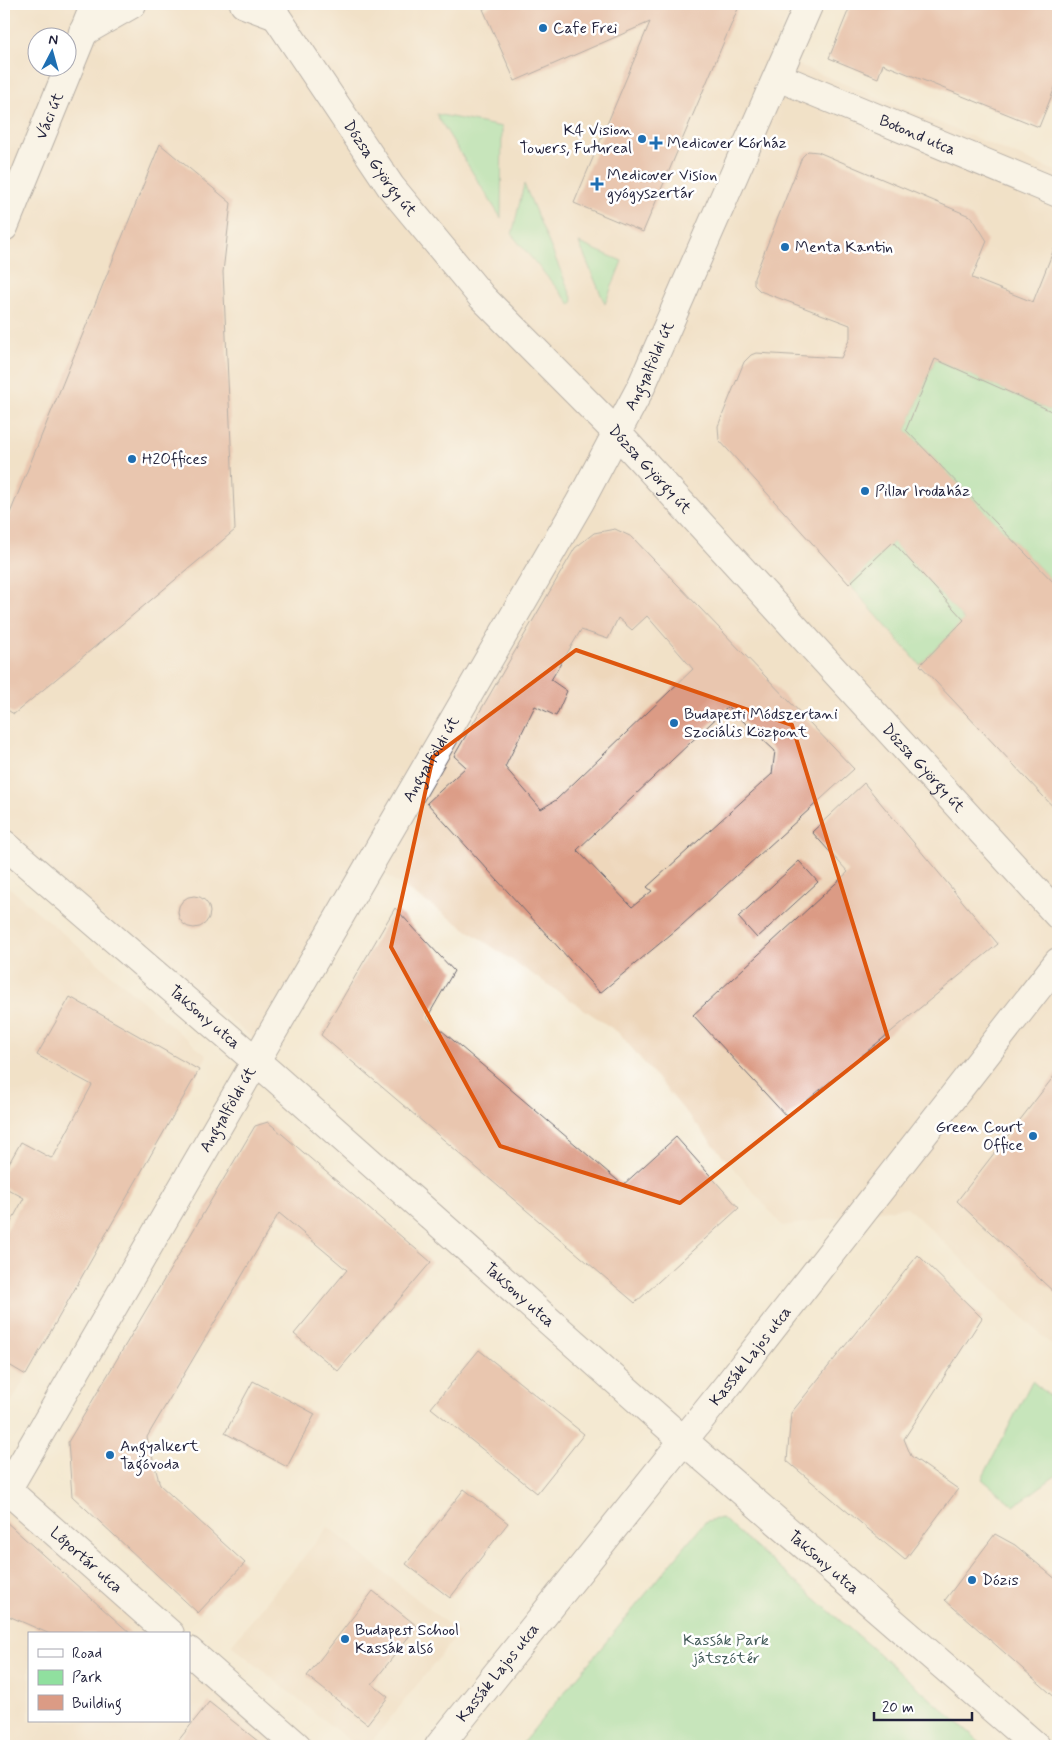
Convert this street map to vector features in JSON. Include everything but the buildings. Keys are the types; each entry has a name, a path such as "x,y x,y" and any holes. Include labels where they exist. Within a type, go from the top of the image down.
{"street":[{"name":"Váci út","path":"4,227 94,4"},
{"path":"83,32 132,4"},
{"path":"244,4 273,8"},
{"name":"Angyalföldi út","path":"5,1488 256,1061 580,502 641,387 809,4"},
{"name":"Dózsa György út","path":"273,8 397,194 482,297 617,433 1058,915"},
{"name":"Botond utca","path":"778,77 1058,193"},
{"name":"Taksony utca","path":"4,844 256,1061 683,1440 1036,1746"},
{"name":"Kassák Lajos utca","path":"439,1746 683,1440 1058,962"},
{"name":"Lőportár utca","path":"5,1488 168,1632"},
{"path":"190,1651 297,1746"}],"highlighted area":[{"path":"576,650 792,725 888,1038 680,1203 500,1146 391,947 433,757"}],"shaded area":[{"path":"4,4 793,4 772,54 1058,172 1058,1351 907,1207 782,1226 619,1033 382,872 274,1056 4,835"},
{"path":"4,883 207,1056 4,1415"},
{"path":"4,1474 177,1632 28,1632 28,1722 190,1722 190,1643 303,1746 4,1746"},
{"name":"Budapest School Kassák alsó","path":"328,1527 459,1633 368,1746 356,1746 231,1645"}],"green space":[{"path":"436,114 502,127 501,218"},
{"path":"524,184 573,300 571,305 512,235"},
{"path":"579,243 622,261 605,304"},
{"path":"935,359 1058,414 1058,587 906,430"},
{"path":"893,542 964,620 920,665 849,584"},
{"path":"1032,1381 1058,1403 1058,1474 1014,1506 982,1479"},
{"name":"Kassák Park játszótér","path":"722,1518 985,1746 520,1746 706,1521"}],"place":[{"name":"Cafe Frei","path":"543,28"},
{"name":"K4 Vision Towers, Futureal","path":"642,139"},
{"name":"Medicover Kórház","path":"656,143"},
{"name":"Medicover Vision gyógyszertár","path":"597,184"},
{"name":"Menta Kantin","path":"785,247"},
{"name":"H2Offices","path":"132,459"},
{"name":"Pillar Irodaház","path":"865,491"},
{"name":"Budapesti Módszertani Szociális Központ","path":"674,723"},
{"name":"Green Court Office","path":"1033,1136"},
{"name":"Angyalkert Tagóvoda","path":"110,1455"},
{"name":"Dózis","path":"972,1580"},
{"name":"Budapest School Kassák alsó","path":"345,1639"}]}
